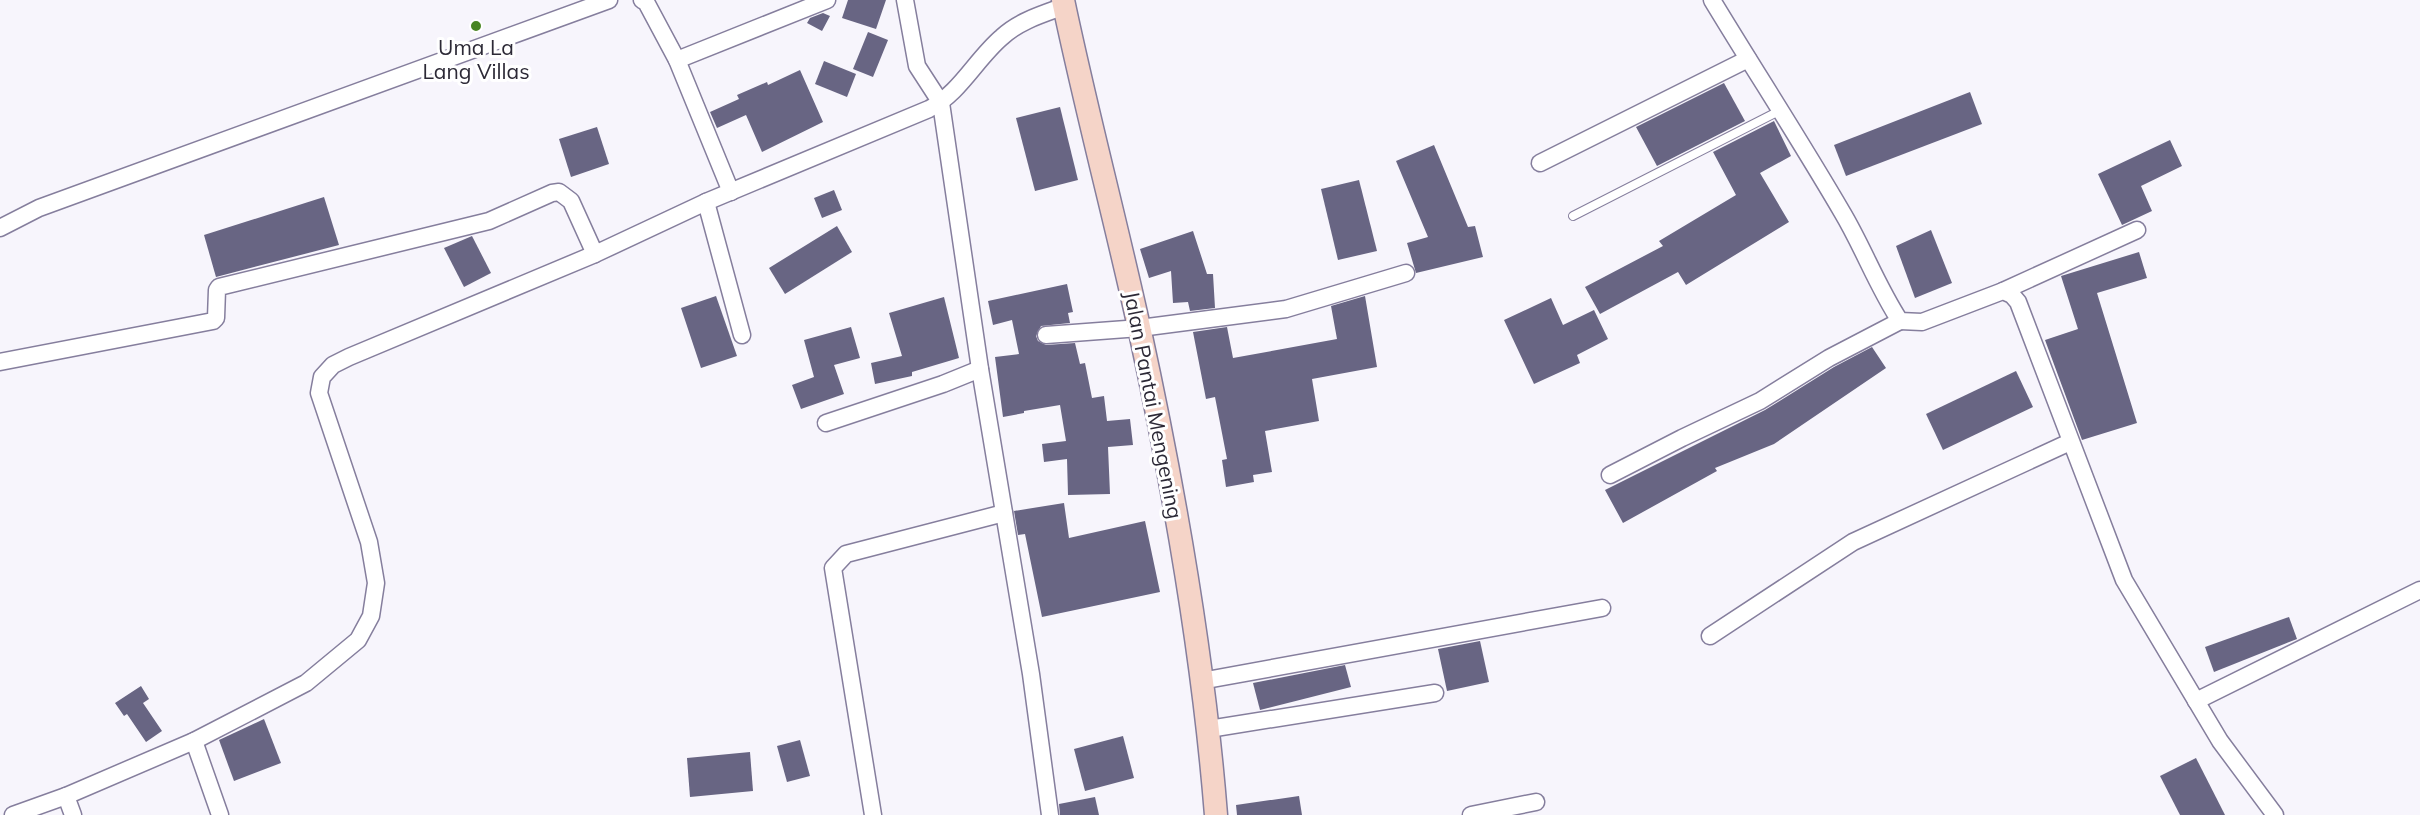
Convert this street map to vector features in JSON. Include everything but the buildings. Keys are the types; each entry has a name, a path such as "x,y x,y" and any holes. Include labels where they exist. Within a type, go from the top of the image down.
{"street":[{"path":"0,228 39,208 609,0"},
{"path":"642,0 646,2 677,60 731,192"},
{"path":"677,60 827,0"},
{"path":"905,0 916,66 935,106 1031,674 1050,815"},
{"path":"1712,0 1782,109 1844,215 1886,299 1900,321"},
{"path":"13,815 66,796 194,741 306,683 358,640 371,616 376,583 369,542 319,393 322,377 333,365 595,254 706,202 935,106 1003,35 1025,21 1064,3"},
{"name":"Jalan Pantai Mengening","path":"1064,3 1140,328 1187,574 1209,729 1216,815"},
{"path":"1540,164 1748,59"},
{"path":"0,362 213,321 216,318 219,286 489,221 552,193 559,192 571,201 595,254"},
{"path":"706,202 742,335"},
{"path":"1610,475 1760,401 1829,358 1900,321 1922,322 2003,291 2137,230"},
{"path":"1046,334 1140,328 1286,309 1406,273"},
{"path":"2003,291 2012,295 2018,303 2124,580 2220,741 2274,815"},
{"path":"826,423 943,384 980,369"},
{"path":"1710,636 1854,542 2070,442"},
{"path":"873,815 833,568 846,554 1004,513"},
{"path":"2196,701 2420,590"},
{"path":"1201,681 1602,608"},
{"path":"1209,729 1435,693"},
{"path":"194,741 220,815"},
{"path":"66,796 73,815"},
{"path":"1471,815 1536,801"}],"lane":[{"path":"1573,216 1782,109"}],"place":[{"name":"Uma La Lang Villas","path":"476,26"}]}
